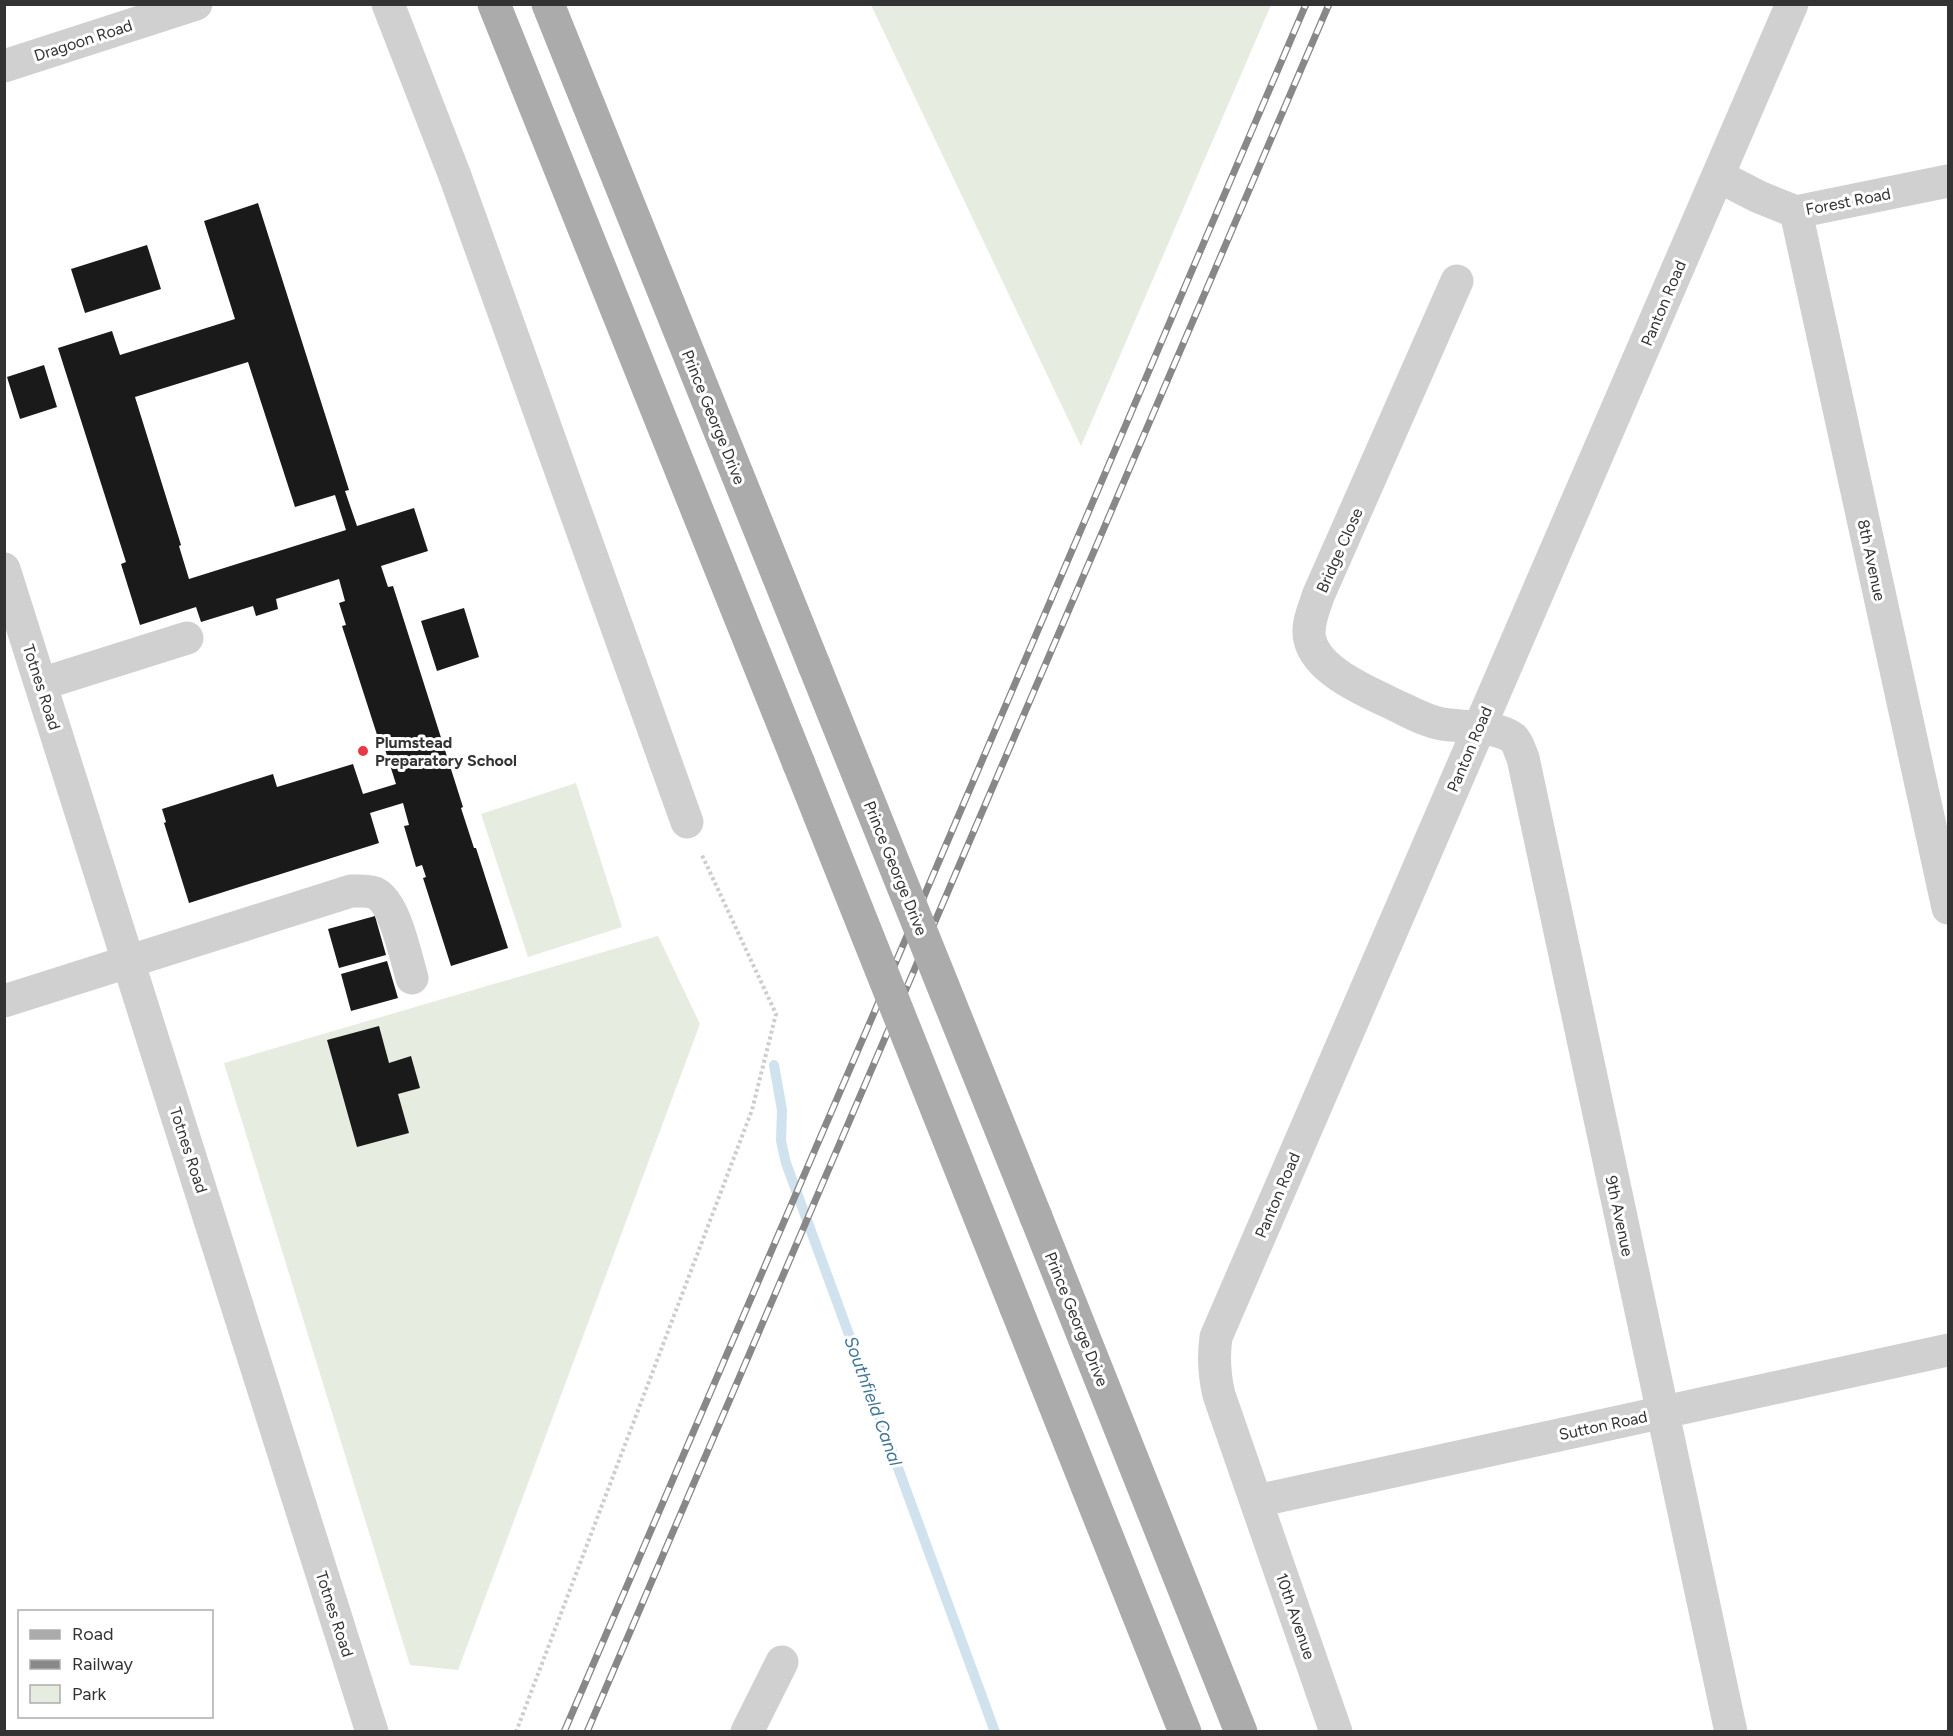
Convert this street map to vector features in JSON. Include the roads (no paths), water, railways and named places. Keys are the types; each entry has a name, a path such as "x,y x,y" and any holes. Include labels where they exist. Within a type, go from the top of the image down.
{"main road":[{"path":"494,4 1185,1731"},
{"name":"Prince George Drive","path":"548,4 1241,1731"}],"street":[{"name":"Dragoon Road","path":"4,66 196,4"},
{"path":"388,4 455,176 687,822"},
{"name":"Panton Road","path":"1257,1501 1214,1376 1213,1359 1216,1337 1792,4"},
{"name":"Forest Road","path":"1718,176 1796,212 1948,181"},
{"name":"8th Avenue","path":"1796,212 1948,908"},
{"name":"Bridge Close","path":"1457,281 1318,596 1309,625 1310,642 1323,662 1353,685 1426,720 1479,728"},
{"name":"Totnes Road","path":"4,569 372,1731"},
{"path":"41,684 187,638"},
{"name":"9th Avenue","path":"1479,728 1514,738 1522,758 1731,1731"},
{"path":"4,1001 351,891 364,890 375,893 388,906 412,978"},
{"name":"Sutton Road","path":"1257,1501 1948,1350"},
{"name":"10th Avenue","path":"1257,1501 1336,1731"},
{"path":"747,1731 782,1662"}],"waterway":[{"name":"Southfield Canal","path":"774,1065 782,1110 781,1141 786,1163 995,1732"}],"railway":[{"path":"564,1732 1306,4"},
{"path":"587,1732 1329,4"}],"place":[{"name":"Plumstead Preparatory School","path":"363,751"}]}
